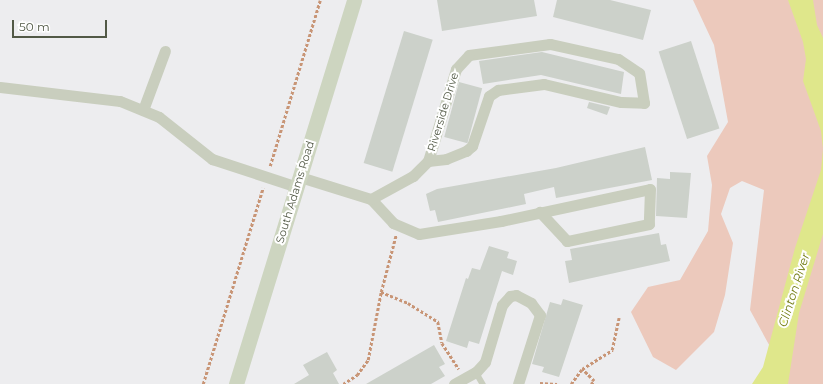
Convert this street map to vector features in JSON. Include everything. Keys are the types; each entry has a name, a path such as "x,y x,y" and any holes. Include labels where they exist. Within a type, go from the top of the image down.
{"main road":[{"name":"South Adams Road","path":"236,384 354,0"}],"street":[{"name":"Riverside Drive","path":"371,199 412,176 428,161 456,69 469,55 550,44 618,59 639,73 644,103 621,102 544,84 498,90 489,96 472,146 446,159 428,161"},
{"path":"143,110 165,51"},
{"path":"0,87 120,101 159,117 212,159 266,179 298,182 371,199 399,227 419,234 432,233 540,212 650,189 649,224 567,241 540,212"},
{"path":"454,384 476,372 485,362 502,305 510,296 516,295 531,303 540,315 518,384"}],"lane":[{"path":"476,372 484,384"}],"path":[{"path":"203,384 320,0"},
{"path":"343,384 357,376 368,360 381,292 399,227"},
{"path":"381,292 408,303 438,322 442,344 460,371"},
{"path":"571,384 582,369 612,350 618,318"},
{"path":"582,369 594,381 591,384"},
{"path":"540,383 557,384"}],"shaded area":[{"path":"693,0 823,0 823,384 780,384 784,372 750,310 764,190 742,181 730,188 721,214 733,243 725,295 714,332 676,370 653,357 631,312 648,287 680,280 708,231 712,185 707,156 728,122 714,45"}],"water":[{"path":"788,0 813,0 817,25 823,38 823,149 821,131 803,81 806,59 803,42"},
{"name":"Clinton River","path":"823,149 823,234 799,313 788,384 752,384 763,367 795,248 821,170"}],"building":[{"path":"437,0 534,0 537,16 442,31"},
{"path":"557,0 610,0 651,10 643,40 553,17"},
{"path":"404,31 433,40 392,172 364,163"},
{"path":"691,41 719,128 687,139 659,52"},
{"path":"542,52 624,72 621,94 541,75 483,84 479,61"},
{"path":"459,82 482,88 467,143 444,137"},
{"path":"589,102 610,107 607,115 587,108"},
{"path":"645,147 652,180 556,198 554,187 524,194 526,204 438,222 435,210 430,211 426,194 437,189 556,168"},
{"path":"670,172 691,173 687,218 656,216 657,178 670,179"},
{"path":"659,233 661,245 666,244 670,261 569,283 565,261 572,260 570,249"},
{"path":"489,246 509,252 507,258 517,261 513,275 502,271 479,344 469,341 467,348 446,341 466,278 468,279 472,268 480,270"},
{"path":"563,299 583,305 559,377 542,372 544,367 532,364 550,302 561,305"},
{"path":"434,345 445,364 439,367 445,376 431,384 366,384"},
{"path":"327,352 337,370 333,373 339,384 294,384 309,375 303,365"}]}
